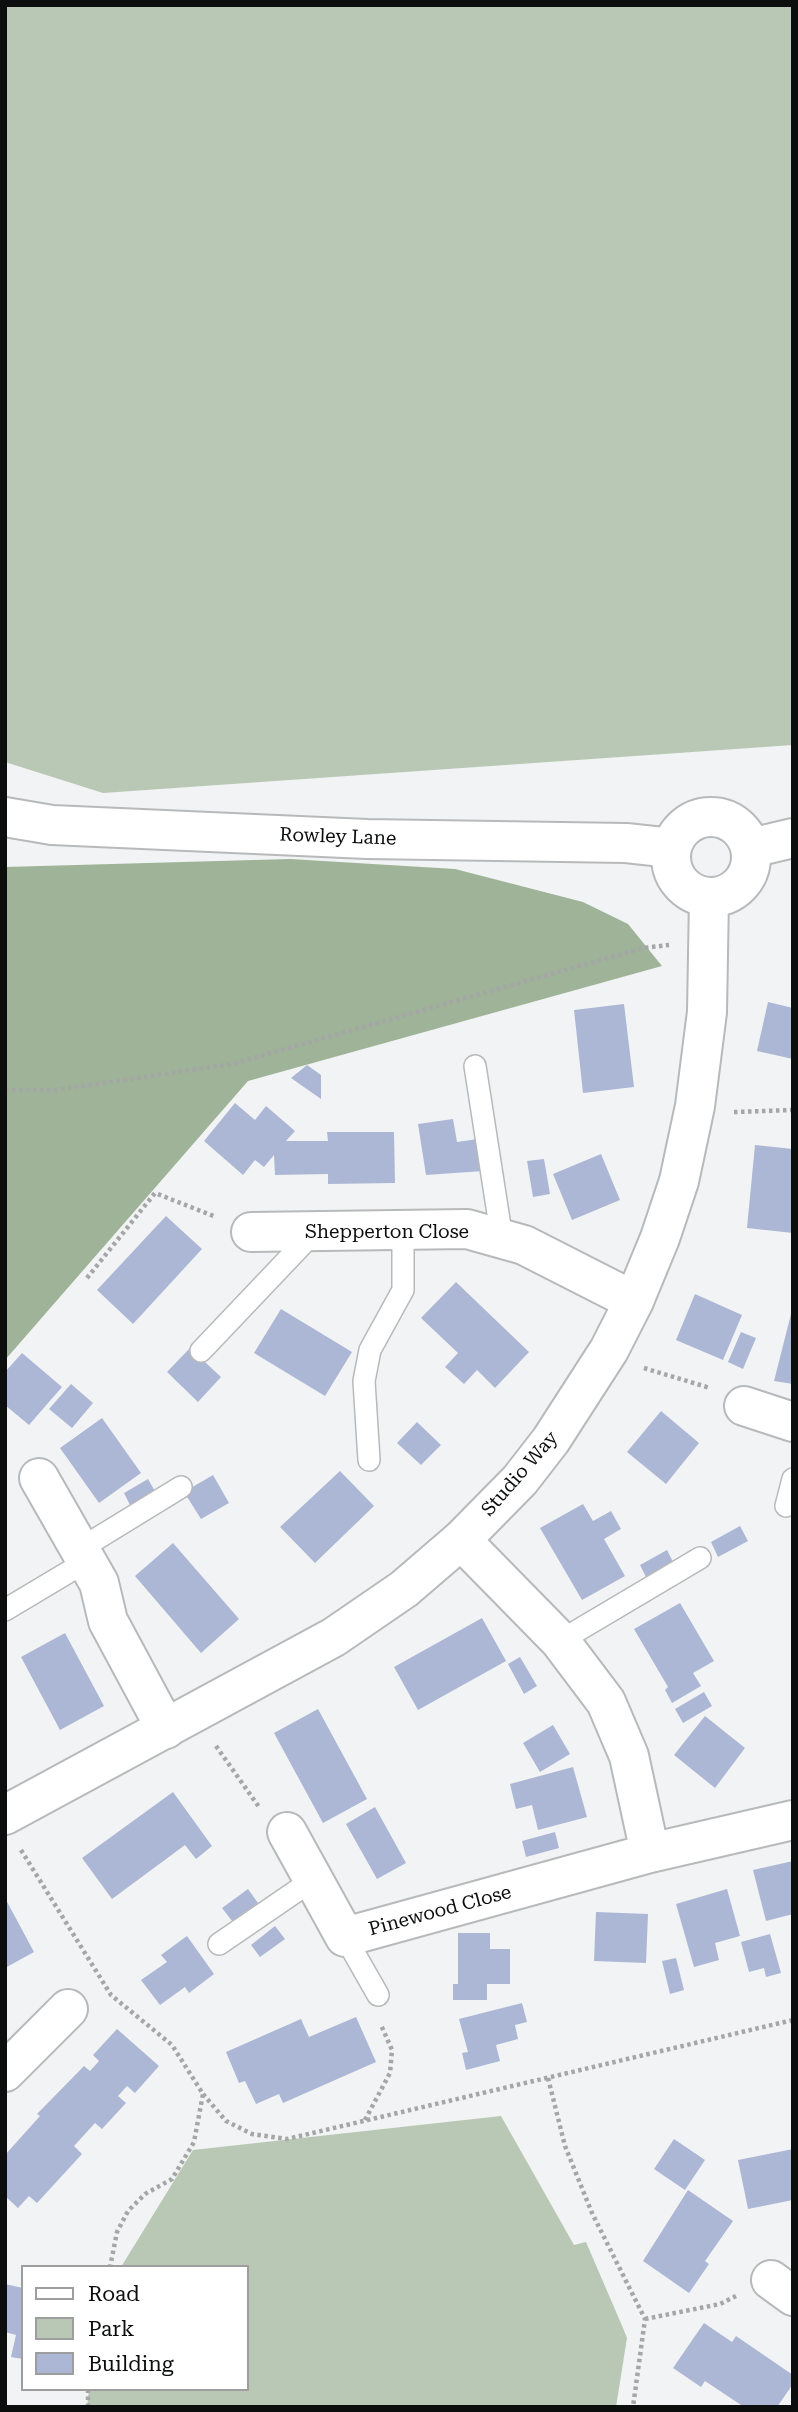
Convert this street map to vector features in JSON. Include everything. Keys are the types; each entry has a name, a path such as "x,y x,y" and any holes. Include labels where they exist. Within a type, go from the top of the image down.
{"street":[{"path":"711,816 737,825 751,848 748,873 742,883 721,896 697,895 679,881 674,870 672,848 687,825 711,816"},
{"name":"Rowley Lane","path":"5,817 52,825 367,839 626,843 672,848"},
{"path":"751,848 793,838"},
{"name":"Studio Way","path":"12,1831 180,1721 334,1637 404,1590 461,1540 520,1480 543,1450 609,1350 634,1301 660,1238 679,1181 695,1106 707,1012 709,897"},
{"name":"Shepperton Close","path":"251,1232 467,1229 524,1245 634,1301"},
{"path":"744,1406 793,1422"},
{"path":"39,1478 99,1583 108,1621 180,1721"},
{"path":"461,1540 560,1641 607,1702 625,1745 650,1853"},
{"name":"Pinewood Close","path":"287,1832 345,1937 650,1853 793,1820"},
{"path":"5,2072 68,2009"}],"lane":[{"path":"475,1066 502,1239"},
{"path":"369,1460 364,1381 370,1350 403,1290 403,1230"},
{"path":"201,1351 315,1231"},
{"path":"786,1506 793,1479"},
{"path":"5,1610 181,1487"},
{"path":"560,1641 701,1558"},
{"path":"219,1944 314,1879"},
{"path":"345,1937 378,1995"}],"path":[{"path":"5,1090 55,1090 232,1064 643,948 708,940"},
{"path":"695,1106 741,1113 793,1110"},
{"path":"87,1278 155,1193 251,1232"},
{"path":"609,1350 643,1367 705,1385 744,1406"},
{"path":"180,1721 276,1830 287,1832"},
{"path":"12,1831 111,1995 172,2045 203,2094 226,2121 252,2134 286,2139 793,2020"},
{"path":"365,2121 390,2073 392,2050 376,2012 378,1995"},
{"path":"548,2078 565,2146 592,2213 645,2319 633,2407"},
{"path":"110,2265 117,2232 128,2211 145,2194 172,2179 194,2142 203,2094"},
{"path":"645,2319 782,2288"}],"green space":[{"path":"5,5 793,5 793,745 103,793 5,762"},
{"path":"290,859 455,869 583,902 628,924 662,966 248,1081 5,1360 5,867"},
{"path":"501,2116 574,2245 586,2242 627,2338 616,2407 87,2407 89,2391 248,2391 248,2265 122,2265 193,2150"}],"building":[{"path":"768,1002 793,1008 793,1059 757,1051"},
{"path":"624,1004 634,1087 583,1093 574,1010"},
{"path":"307,1065 321,1075 321,1099 291,1078"},
{"path":"235,1103 255,1120 266,1106 295,1131 286,1141 328,1141 327,1132 394,1132 395,1183 328,1184 328,1174 275,1175 274,1155 264,1167 255,1160 243,1175 204,1141"},
{"path":"453,1119 457,1142 478,1139 483,1171 426,1175 418,1124"},
{"path":"755,1145 793,1149 793,1233 747,1228"},
{"path":"601,1154 620,1200 572,1220 553,1174"},
{"path":"544,1159 550,1194 533,1197 527,1161"},
{"path":"166,1216 202,1249 133,1324 97,1290"},
{"path":"456,1282 529,1352 495,1388 477,1370 464,1384 445,1367 458,1353 421,1318"},
{"path":"695,1294 742,1315 723,1360 676,1340"},
{"path":"281,1309 352,1352 325,1396 254,1353"},
{"path":"793,1314 793,1384 774,1381"},
{"path":"741,1332 756,1338 743,1369 728,1362"},
{"path":"190,1348 221,1377 198,1402 167,1372"},
{"path":"22,1353 62,1387 29,1425 5,1405 5,1372"},
{"path":"71,1384 93,1403 72,1428 49,1409"},
{"path":"661,1411 699,1443 666,1484 627,1452"},
{"path":"102,1418 141,1473 99,1503 60,1448"},
{"path":"417,1422 441,1445 421,1465 397,1443"},
{"path":"340,1471 374,1506 315,1563 280,1527"},
{"path":"213,1475 229,1503 201,1519 184,1492"},
{"path":"148,1479 156,1493 131,1507 124,1493"},
{"path":"583,1504 593,1521 611,1511 621,1529 604,1539 625,1576 582,1600 540,1528"},
{"path":"740,1526 748,1541 718,1557 711,1542"},
{"path":"173,1543 239,1619 201,1653 135,1576"},
{"path":"667,1550 675,1566 648,1581 640,1565"},
{"path":"680,1603 714,1661 693,1673 701,1686 672,1703 665,1690 668,1687 634,1629"},
{"path":"482,1618 506,1661 418,1710 394,1667"},
{"path":"65,1633 104,1706 60,1730 21,1657"},
{"path":"520,1657 537,1686 524,1694 508,1664"},
{"path":"704,1692 712,1706 683,1723 675,1709"},
{"path":"318,1709 367,1799 323,1823 274,1733"},
{"path":"705,1716 745,1748 715,1788 674,1755"},
{"path":"553,1725 570,1754 540,1772 523,1743"},
{"path":"573,1767 587,1817 538,1830 532,1805 516,1809 510,1784"},
{"path":"173,1792 212,1846 196,1859 185,1845 112,1899 82,1858"},
{"path":"375,1807 406,1863 377,1879 346,1824"},
{"path":"555,1832 559,1848 526,1857 522,1841"},
{"path":"793,1861 793,1914 766,1921 753,1870"},
{"path":"248,1889 258,1903 232,1921 222,1908"},
{"path":"727,1889 740,1936 715,1943 719,1960 694,1967 676,1904"},
{"path":"5,1898 34,1952 5,1968"},
{"path":"596,1912 648,1914 646,1963 594,1961"},
{"path":"275,1926 285,1939 260,1957 251,1945"},
{"path":"458,1933 490,1933 490,1949 510,1949 510,1984 487,1984 487,2000 453,2000 453,1984 458,1984"},
{"path":"770,1934 781,1973 766,1977 764,1968 749,1972 741,1942"},
{"path":"187,1936 214,1974 189,1993 185,1987 160,2005 141,1980 167,1962 161,1955"},
{"path":"676,1958 684,1990 670,1994 662,1961"},
{"path":"522,2003 527,2022 515,2025 518,2039 496,2045 500,2061 466,2070 462,2053 468,2052 459,2019"},
{"path":"356,2017 376,2062 283,2103 279,2094 256,2104 245,2081 239,2083 226,2052 301,2019 309,2037"},
{"path":"117,2029 159,2066 135,2093 127,2086 118,2096 126,2103 102,2129 95,2123 74,2146 82,2154 37,2203 29,2196 18,2208 5,2196 5,2155 40,2116 37,2114 84,2066 90,2071 99,2061 93,2055"},
{"path":"674,2139 705,2160 685,2190 654,2169"},
{"path":"793,2149 793,2200 748,2209 738,2160"},
{"path":"688,2190 733,2221 705,2261 709,2264 689,2293 643,2261"},
{"path":"5,2284 21,2288 21,2359 11,2357 16,2335 5,2332"},
{"path":"704,2323 732,2342 736,2336 793,2375 793,2384 777,2407 744,2407 705,2381 701,2387 673,2368"}]}
